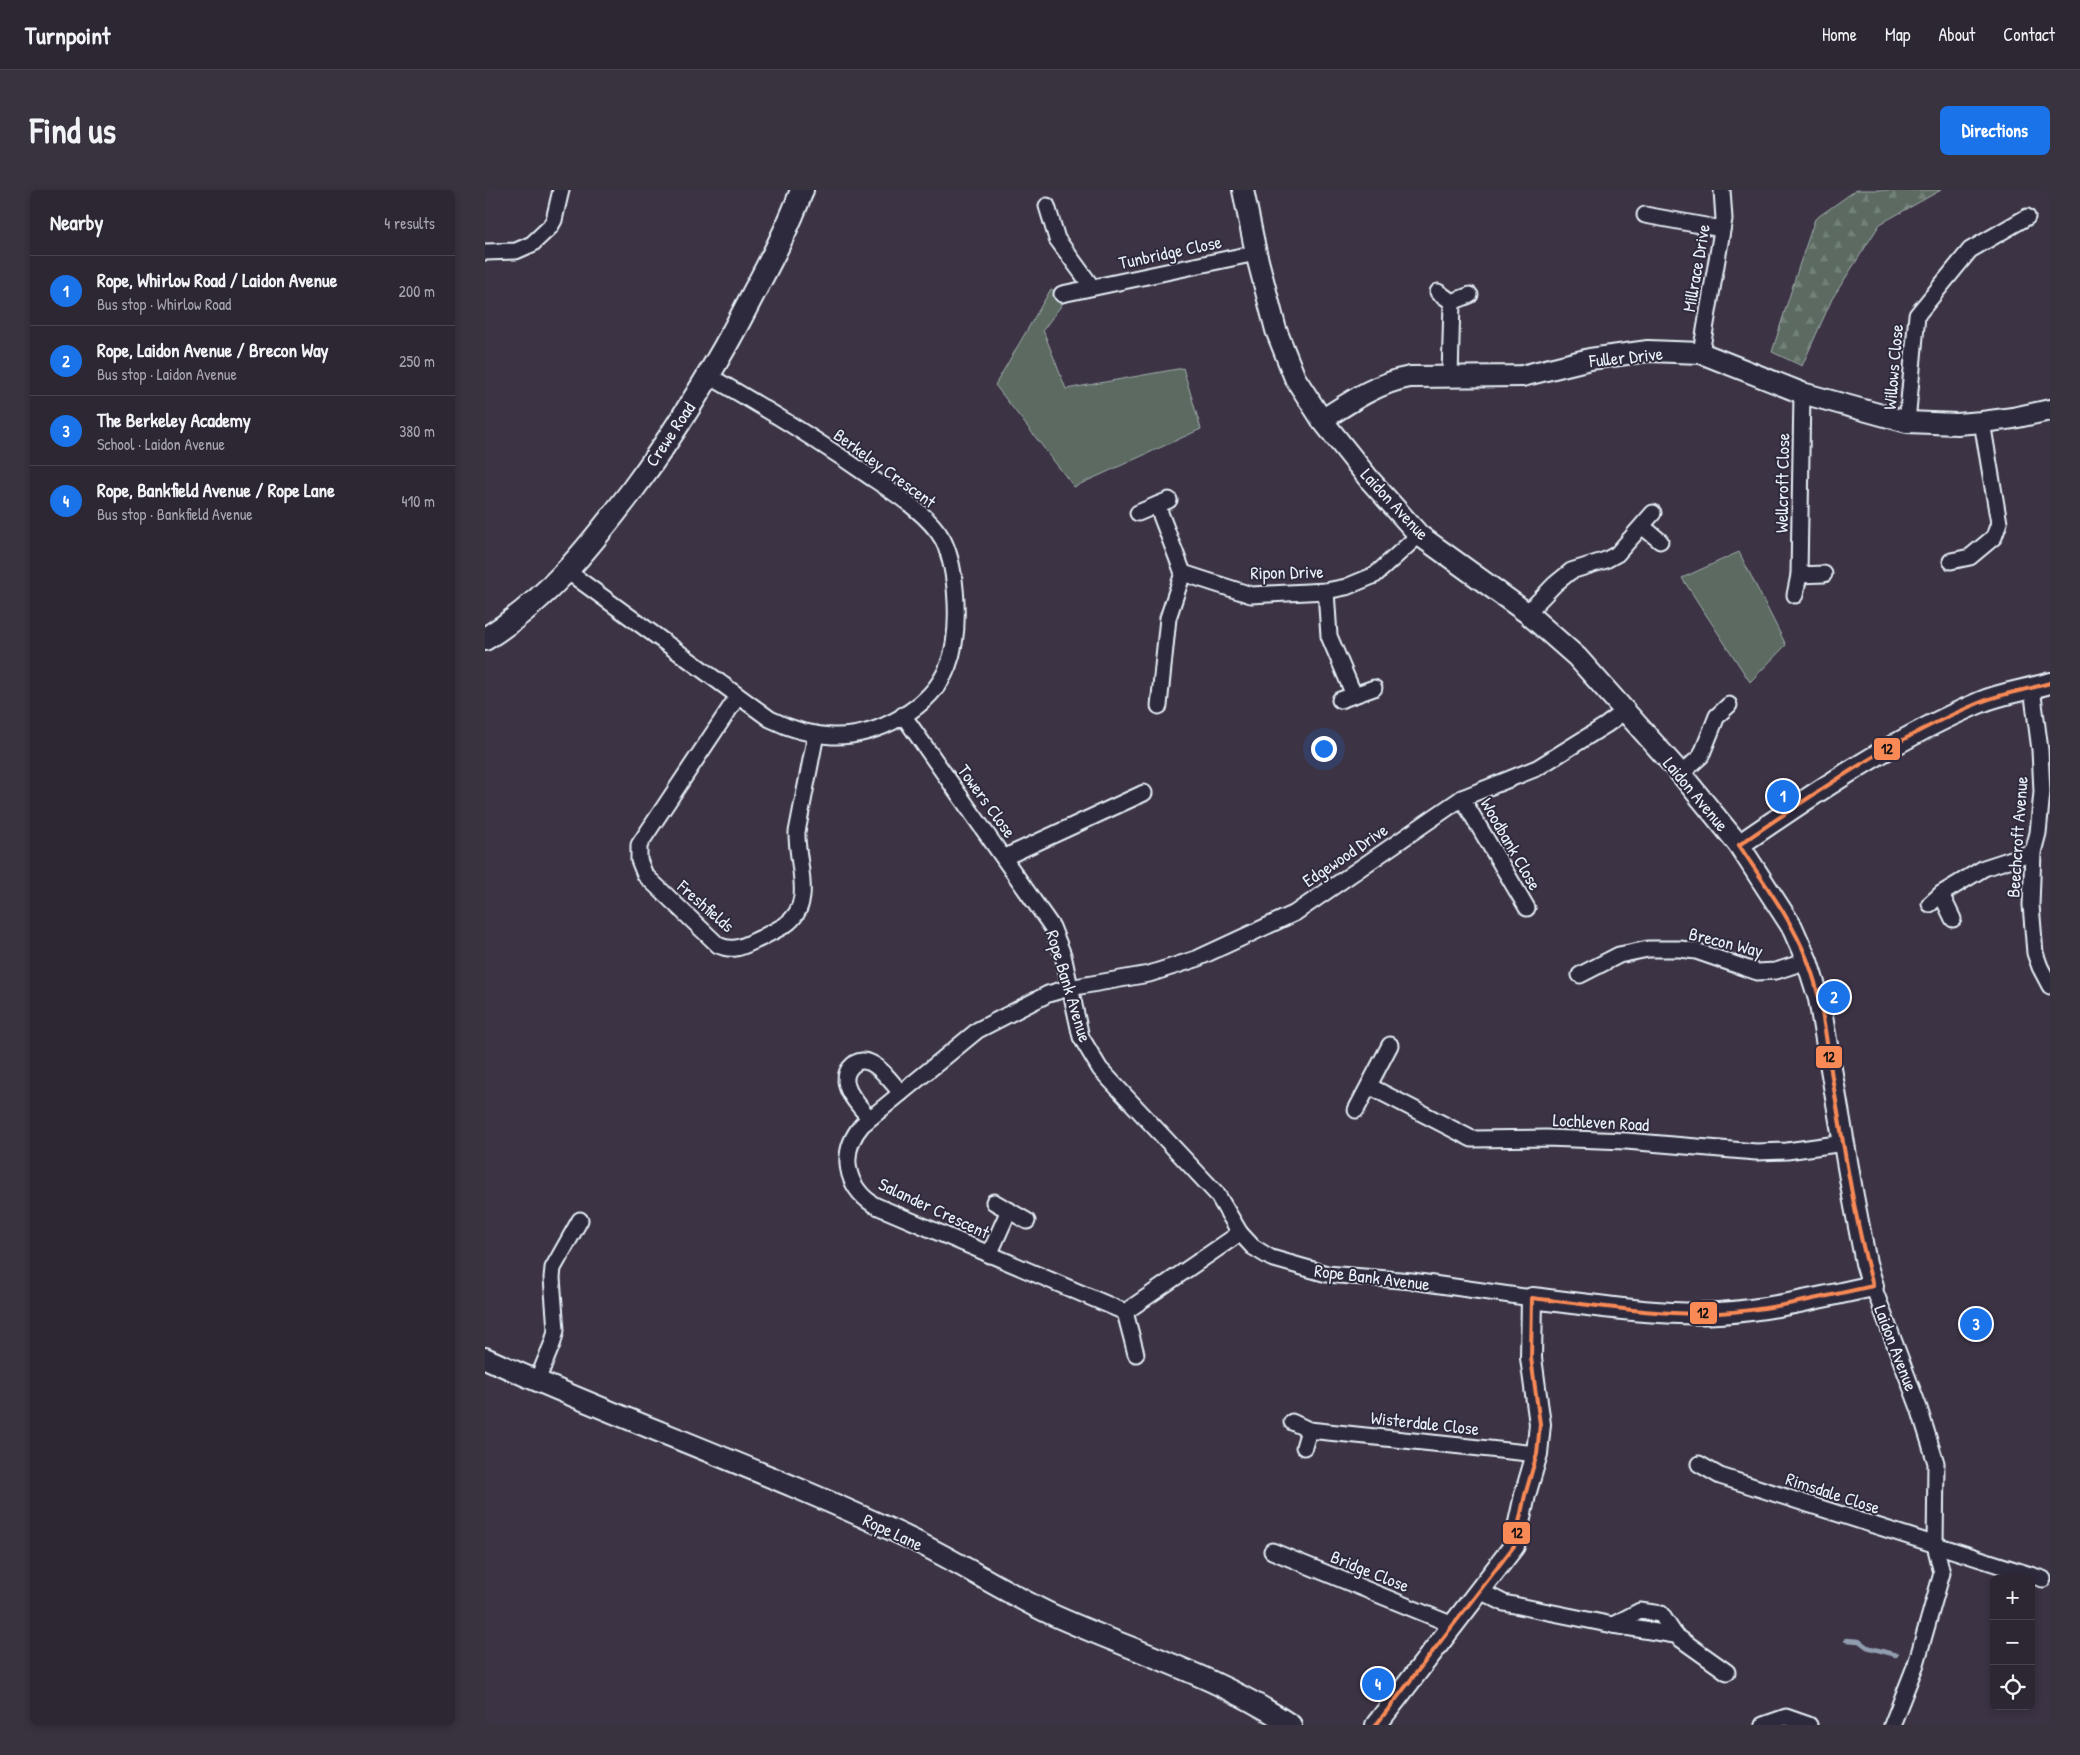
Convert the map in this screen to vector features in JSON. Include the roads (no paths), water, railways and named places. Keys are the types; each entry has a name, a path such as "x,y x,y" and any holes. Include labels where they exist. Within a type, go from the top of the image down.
{"main road":[{"name":"Crewe Road","path":"485,638 534,604 567,571 603,529 647,470 709,376 762,276 802,190"}],"street":[{"path":"485,252 516,251 532,244 551,227 561,190"},
{"name":"Laidon Avenue","path":"1243,190 1256,253 1276,330 1295,378 1322,420 1369,479 1419,535 1527,613 1577,657 1681,774 1739,845 1780,906 1807,960 1819,999 1866,1264 1919,1408 1936,1463 1935,1545 1942,1573 1916,1664 1892,1725"},
{"name":"Millrace Drive","path":"1701,353 1722,229 1724,209 1722,190"},
{"path":"1047,206 1057,239 1092,287"},
{"path":"1645,215 1722,229"},
{"name":"Willows Close","path":"1907,422 1917,315 1970,250 2027,217"},
{"name":"Tunbridge Close","path":"1062,294 1256,253"},
{"path":"1438,292 1452,302"},
{"path":"1452,302 1470,295"},
{"path":"1450,377 1452,302"},
{"name":"Fuller Drive","path":"1322,420 1374,388 1391,381 1410,377 1522,376 1590,359 1648,351 1701,353 1802,393 1907,422 1949,424 1982,422 2050,410"},
{"name":"Berkeley Crescent","path":"567,571 738,696 779,724 792,729 832,736 857,734 884,725 903,715 930,693 944,674 951,657 957,617 956,593 952,569 943,540 934,528 894,493 816,440 709,376"},
{"name":"Wellcroft Close","path":"1795,595 1799,575 1802,393"},
{"path":"1951,561 1970,557 1994,537 1999,523 1982,422"},
{"path":"1138,512 1163,502 1183,573 1168,618 1159,706"},
{"path":"1527,613 1562,577 1580,567 1605,560 1617,554 1653,513"},
{"path":"1642,526 1661,541"},
{"name":"Ripon Drive","path":"1183,573 1251,595 1326,591 1346,587 1375,575 1419,535"},
{"path":"1799,575 1824,574"},
{"path":"1326,591 1329,636 1347,697 1374,688"},
{"path":"1739,845 1817,791 1934,724 1982,701 2041,686"},
{"name":"Beechcroft Avenue","path":"2041,686 2040,750 2044,834 2033,852 2031,905 2033,939 2040,967 2050,986"},
{"name":"Freshfields","path":"738,696 639,845 638,851 642,867 651,882 713,941 724,948 735,950 784,926 792,920 802,904 803,892 797,849 797,832 817,734"},
{"path":"1681,774 1701,756 1712,711 1729,705"},
{"name":"Edgewood Drive","path":"1069,988 1149,974 1196,959 1295,913 1462,798 1537,768 1607,725 1625,711"},
{"name":"Towers Close","path":"903,715 1005,857 1144,794"},
{"name":"Woodbank Close","path":"1462,798 1527,908"},
{"path":"1953,919 1935,899 1984,868 2033,852"},
{"name":"Rope Bank Avenue","path":"1005,857 1053,926 1063,955 1081,1037 1100,1069 1217,1194 1240,1234 1253,1247 1271,1258 1327,1274 1412,1281 1532,1298 1663,1312 1718,1313 1766,1308 1873,1286"},
{"name":"Brecon Way","path":"1580,975 1619,955 1664,948 1696,951 1757,972 1776,971 1807,960"},
{"name":"Salander Crescent","path":"1069,988 1048,994 978,1030 869,1118 855,1132 848,1151 848,1172 861,1195 875,1205 1125,1312"},
{"path":"1356,1110 1390,1045"},
{"path":"869,1118 846,1085 847,1074 854,1064 865,1061 876,1065 901,1094"},
{"name":"Lochleven Road","path":"1369,1086 1472,1139 1546,1138 1627,1141 1756,1152 1787,1151 1844,1143"},
{"name":"Salander Crescent","path":"994,1202 1027,1221"},
{"name":"Salander Crescent","path":"989,1254 1009,1210"},
{"path":"537,1381 553,1342 555,1330 553,1268 580,1220"},
{"path":"1136,1354 1125,1312 1240,1234"},
{"path":"1376,1725 1514,1546 1537,1454 1540,1424 1531,1358 1532,1298"},
{"name":"Rope Lane","path":"485,1358 835,1505 917,1542 1051,1614 1216,1683 1271,1712 1291,1725"},
{"name":"Wisterdale Close","path":"1292,1422 1309,1430 1537,1454"},
{"path":"1304,1447 1309,1430"},
{"name":"Rimsdale Close","path":"1699,1464 1716,1481 2043,1578"},
{"name":"Bridge Close","path":"1272,1551 1453,1625"},
{"path":"1480,1591 1504,1602 1613,1625 1675,1635 1727,1672"},
{"path":"1763,1725 1787,1717 1809,1725"}],"waterway":[{"path":"1846,1640 1859,1641 1867,1647 1896,1655"}],"place":[{"name":"Rope, Whirlow Road / Laidon Avenue","path":"1783,796"},
{"name":"Rope, Laidon Avenue / Brecon Way","path":"1834,997"},
{"name":"The Berkeley Academy","path":"1976,1324"},
{"name":"Rope, Bankfield Avenue / Rope Lane","path":"1378,1684"}]}
